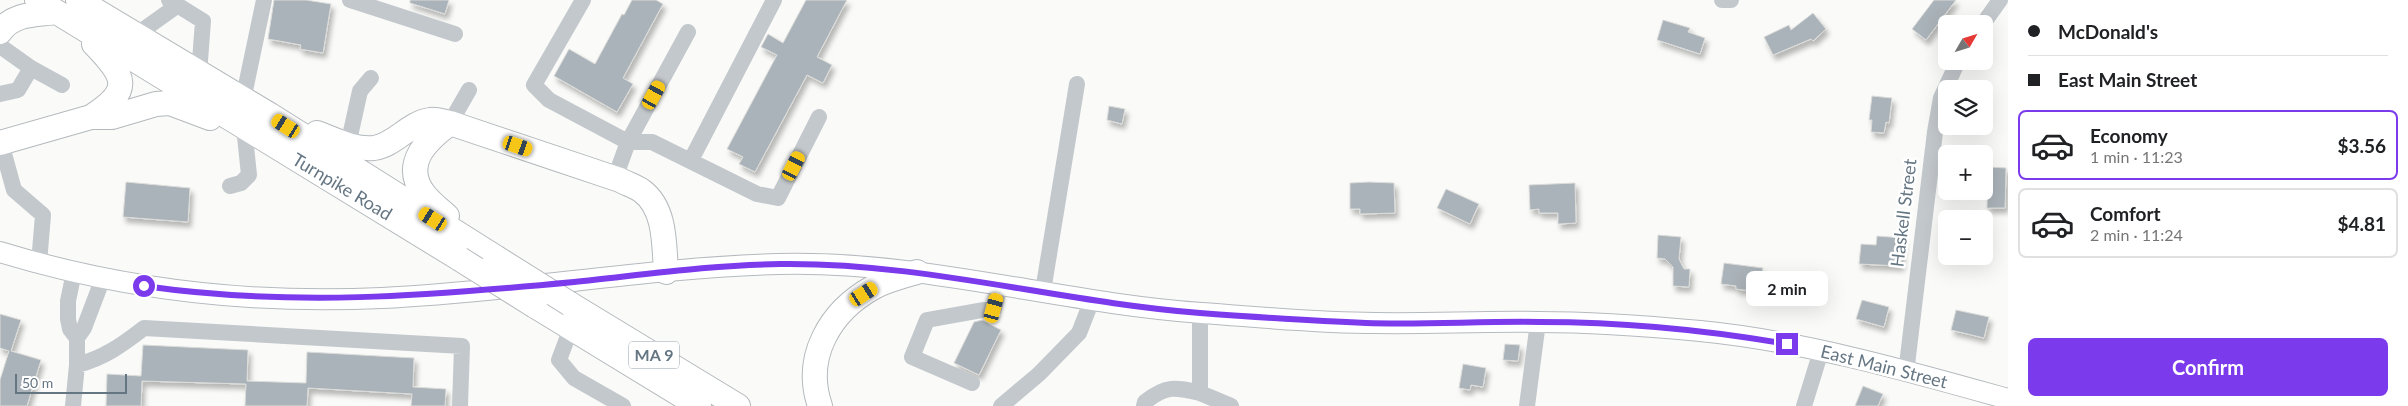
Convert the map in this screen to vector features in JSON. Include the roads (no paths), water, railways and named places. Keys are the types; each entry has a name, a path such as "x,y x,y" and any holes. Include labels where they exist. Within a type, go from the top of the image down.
{"highway":[{"name":"Turnpike Road","path":"36,0 136,35 199,74 241,116 270,116 478,254 535,306 690,404"},
{"name":"Turnpike Road","path":"68,11 241,116 478,254 570,304 738,406"},
{"path":"0,32 9,22 18,17 68,11 116,67 120,79 120,91 115,100 91,117"},
{"path":"0,143 91,117 112,117 156,104 170,103 220,121 241,116"},
{"path":"270,116 348,145 376,148 431,120 450,123 614,178 641,191 653,202 662,231 666,272"},
{"path":"450,123 430,138 421,151 416,165 418,182 424,194 478,254"},
{"path":"820,406 815,381 815,364 823,335 843,312 864,294 889,281 917,272"}],"main road":[{"name":"East Main Street","path":"0,252 39,264 103,278 175,290 242,297 376,298 574,282 666,272 777,264 824,264 917,272 1092,300 1200,313 1368,323 1538,322 1704,332 1821,351 2008,399"}],"street":[{"path":"230,186 241,183 249,175 241,116 264,0"},
{"path":"350,0 456,34"},
{"path":"583,0 534,85 549,100 628,142 652,142 757,194 778,198 819,117"},
{"path":"691,160 774,0"},
{"path":"1722,0 1731,0"},
{"path":"1989,15 2000,0"},
{"path":"136,35 174,3 203,22 199,74"},
{"path":"614,178 628,142 688,32"},
{"path":"0,46 31,68 62,85"},
{"path":"0,94 18,90 31,68"},
{"name":"Haskell Street","path":"1906,373 1935,132 1941,98 1954,70"},
{"path":"348,145 360,91 371,78"},
{"path":"1043,291 1078,84"},
{"path":"450,123 469,90"},
{"path":"0,143 14,190 43,215 39,264"},
{"path":"74,272 68,301 68,319 70,329 77,338"},
{"path":"73,406 77,366 77,338 84,328 103,278"},
{"path":"972,383 912,357 927,320 994,308 1000,284"},
{"path":"1000,406 1039,374 1079,333 1092,300"},
{"path":"1200,313 1200,392"},
{"path":"1527,406 1538,322"},
{"path":"77,366 94,361 114,351 144,328 462,346 460,406"},
{"path":"571,328 559,360 574,378 623,406"},
{"path":"1804,406 1821,351"},
{"path":"1144,406 1145,402 1163,390 1176,387 1200,392 1231,406"}]}
